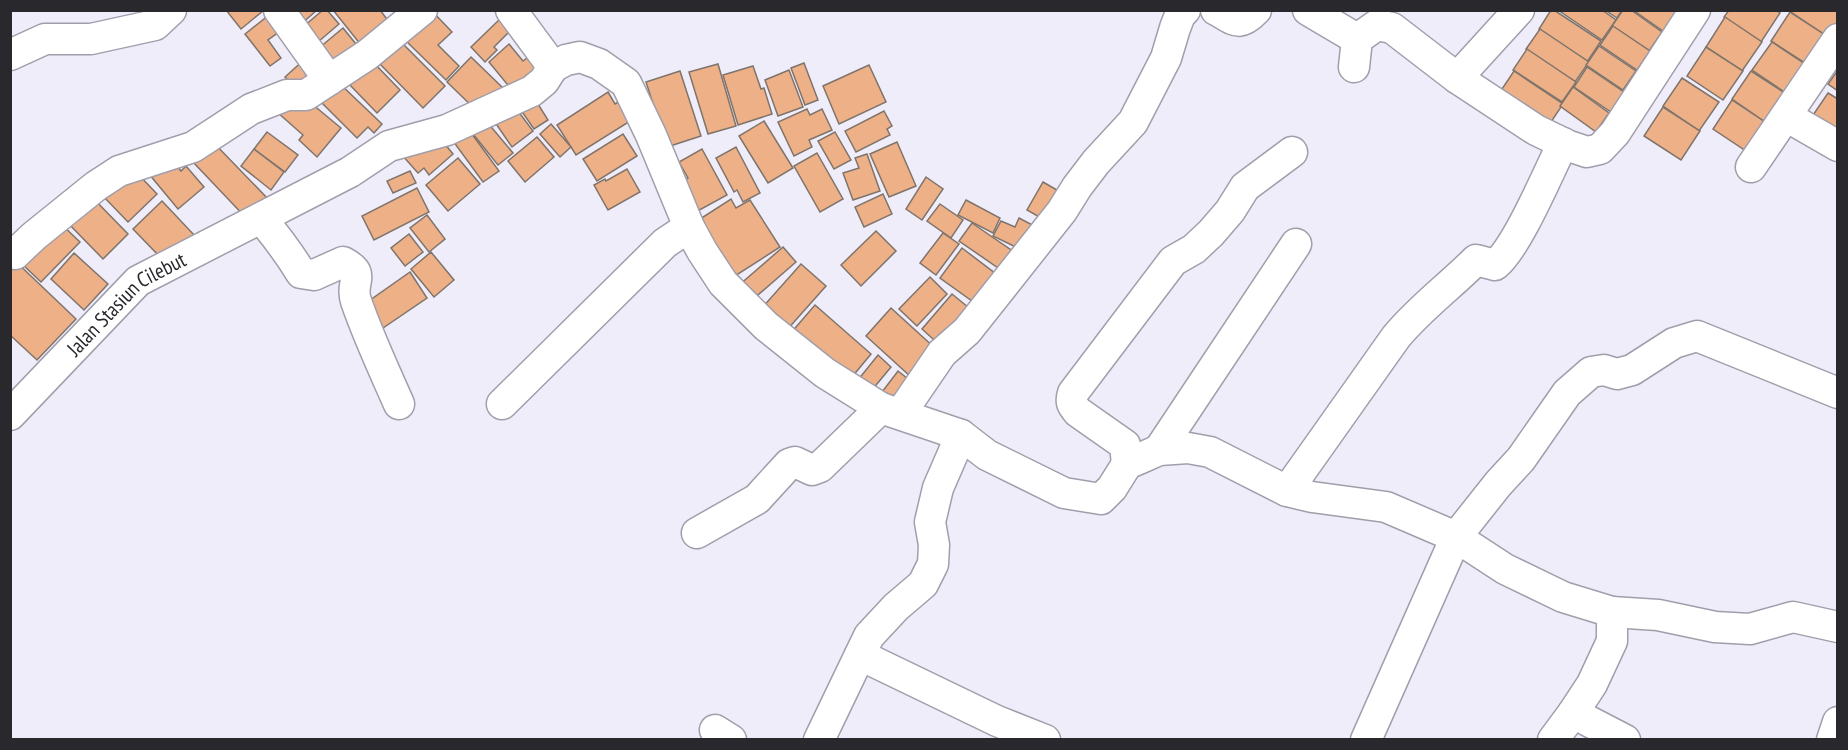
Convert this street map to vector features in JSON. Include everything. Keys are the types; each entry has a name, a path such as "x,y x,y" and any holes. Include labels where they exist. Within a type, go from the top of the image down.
{"street":[{"path":"10,55 45,39 91,39 155,26 171,10"},
{"path":"279,10 329,80"},
{"path":"15,254 96,186 119,171 193,147 251,109 287,95 306,95 367,55 422,10"},
{"path":"511,10 553,67 566,60 580,57 599,64 626,83 651,135 689,227 702,251 723,283 766,326 825,373 891,411 961,435 987,455 1064,493 1101,499 1112,488 1127,464 1159,450 1188,448 1210,452 1287,491 1312,497 1386,507 1456,537 1505,569 1553,592 1612,612 1658,615 1715,627 1750,629 1793,617 1838,627"},
{"path":"697,532 757,499 789,464 795,462 812,470 820,467 891,411 942,353 967,331 1062,211 1083,178 1133,122 1166,58 1180,15 1185,10"},
{"path":"1216,10 1239,22 1246,20 1256,10"},
{"path":"1308,10 1356,53 1377,25 1392,28 1457,78 1536,129 1587,152 1600,149 1615,133 1695,10"},
{"path":"1457,78 1519,10"},
{"path":"1751,167 1838,39"},
{"name":"Jalan Stasiun Cilebut","path":"10,415 138,280 350,172 389,146 447,130 532,91 544,81 553,67"},
{"path":"1786,116 1838,146"},
{"path":"1287,491 1411,319 1476,260 1495,265 1503,260 1530,212 1563,143"},
{"path":"1127,464 1125,445 1078,412 1072,405 1073,393 1173,261 1194,249 1211,233 1230,211 1245,187 1292,152"},
{"path":"261,218 287,249 301,273 314,275 343,262 355,268 358,274 355,297 371,341 399,404"},
{"path":"502,404 665,243 689,227"},
{"path":"1159,450 1296,244"},
{"path":"1366,740 1456,537 1521,459 1567,393 1591,372 1604,370 1617,374 1632,370 1674,343 1697,336 1838,393"},
{"path":"819,740 869,636 896,607 923,584 933,564 934,545 930,522 938,488 961,435"},
{"path":"1553,740 1592,684 1612,641 1612,612"},
{"path":"860,655 997,721 1045,740"},
{"path":"1573,713 1624,740"},
{"path":"1832,740 1838,722"}],"building":[{"path":"226,10 264,10 241,29"},
{"path":"286,10 317,10 299,26"},
{"path":"323,10 327,10 339,24 311,48 297,32"},
{"path":"333,10 380,10 393,27 365,50"},
{"path":"431,10 452,32 438,45 459,66 446,80 403,38"},
{"path":"1551,10 1601,41 1587,62 1539,29"},
{"path":"1558,10 1602,10 1616,20 1602,40"},
{"path":"1605,10 1622,10 1617,18"},
{"path":"1623,10 1631,10 1662,32 1649,51 1612,26"},
{"path":"1633,10 1674,10 1676,12 1663,31"},
{"path":"1729,10 1776,10 1780,13 1761,42 1724,17"},
{"path":"1792,10 1838,10 1838,21 1827,37 1791,12"},
{"path":"274,11 286,27 268,40 281,58 270,66 245,34"},
{"path":"1790,12 1827,36 1808,65 1771,41"},
{"path":"1725,17 1762,42 1742,71 1706,47"},
{"path":"500,19 511,30 494,47 497,50 485,62 471,47"},
{"path":"1613,26 1650,51 1637,70 1600,45"},
{"path":"343,28 360,49 329,74 313,53"},
{"path":"1540,29 1589,62 1575,82 1526,49"},
{"path":"401,42 445,86 423,108 380,64"},
{"path":"1772,42 1808,66 1789,95 1752,70"},
{"path":"509,44 523,61 527,58 540,74 516,95 489,62"},
{"path":"1599,46 1636,71 1623,90 1586,65"},
{"path":"1706,47 1743,71 1723,100 1687,76"},
{"path":"1527,49 1576,82 1562,102 1513,70"},
{"path":"471,57 503,88 479,113 447,82"},
{"path":"306,58 321,74 299,93 285,77"},
{"path":"372,61 400,90 377,113 349,84"},
{"path":"804,63 818,100 805,105 791,68"},
{"path":"718,64 736,126 708,134 689,72"},
{"path":"869,65 886,102 839,124 823,86"},
{"path":"753,66 761,89 764,88 772,114 738,125 723,75"},
{"path":"1587,67 1624,92 1611,112 1574,87"},
{"path":"789,70 803,107 778,116 765,80"},
{"path":"1838,70 1838,91 1828,84"},
{"path":"680,71 701,136 667,147 646,82"},
{"path":"1514,71 1563,104 1549,125 1500,92"},
{"path":"1751,71 1788,95 1768,124 1732,99"},
{"path":"1682,78 1719,102 1699,131 1663,106"},
{"path":"337,81 382,124 374,133 368,127 357,138 319,100"},
{"path":"1573,87 1609,113 1596,132 1560,106"},
{"path":"608,92 615,104 623,99 635,118 576,155 557,125"},
{"path":"1828,93 1838,99 1838,143 1807,124"},
{"path":"533,96 548,120 534,129 518,106"},
{"path":"306,99 341,128 317,157 299,140 303,135 277,112"},
{"path":"1732,100 1768,124 1749,153 1713,129"},
{"path":"512,103 533,131 512,147 492,118"},
{"path":"1663,107 1700,131 1681,160 1644,136"},
{"path":"807,109 810,115 822,109 832,130 809,140 812,147 794,156 778,122"},
{"path":"884,111 892,126 887,129 890,135 856,152 845,131"},
{"path":"764,121 793,168 768,183 739,136"},
{"path":"487,122 513,153 498,165 473,134"},
{"path":"551,124 571,147 560,157 540,134"},
{"path":"469,130 499,171 483,182 453,141"},
{"path":"267,132 298,155 285,172 254,149"},
{"path":"835,132 851,160 834,169 818,141"},
{"path":"623,134 637,156 597,181 583,159"},
{"path":"537,137 554,157 525,182 508,161"},
{"path":"212,141 270,201 249,221 192,161"},
{"path":"897,142 916,186 889,197 870,154"},
{"path":"444,143 453,154 429,175 424,168 418,173 401,154"},
{"path":"736,147 760,193 743,202 737,190 734,192 716,158"},
{"path":"254,149 284,172 271,190 241,166"},
{"path":"702,149 727,195 694,213 678,184 688,178 679,162"},
{"path":"817,153 843,199 820,212 794,166"},
{"path":"867,154 880,191 853,200 843,173 859,168 855,158"},
{"path":"170,157 181,171 186,166 204,187 178,209 149,174"},
{"path":"458,158 480,184 448,211 426,185"},
{"path":"627,169 640,192 608,210 594,185"},
{"path":"410,171 416,183 393,193 387,181"},
{"path":"137,173 157,194 128,222 101,194"},
{"path":"926,177 943,189 922,220 906,209"},
{"path":"1043,182 1064,194 1048,222 1027,210"},
{"path":"417,188 429,212 374,240 362,216"},
{"path":"883,194 892,214 864,227 855,207"},
{"path":"90,195 128,234 103,259 65,220"},
{"path":"731,199 736,208 750,200 780,247 735,276 700,219"},
{"path":"966,200 1000,218 993,233 958,215"},
{"path":"162,201 196,237 161,258 133,229"},
{"path":"940,204 963,220 951,238 927,221"},
{"path":"427,215 445,239 429,252 410,228"},
{"path":"1019,218 1040,229 1028,253 993,236 1001,221 1015,227"},
{"path":"60,223 80,242 41,282 21,263"},
{"path":"972,223 1014,252 1001,270 959,241"},
{"path":"876,231 896,251 861,286 841,265"},
{"path":"943,233 959,244 936,275 920,263"},
{"path":"409,234 423,252 405,266 391,248"},
{"path":"783,247 796,262 751,301 738,286"},
{"path":"962,248 1000,277 979,306 940,278"},
{"path":"431,252 454,280 434,297 411,269"},
{"path":"74,253 108,284 84,310 51,279"},
{"path":"10,256 76,319 37,360 10,335"},
{"path":"801,264 826,286 786,331 761,309"},
{"path":"410,272 427,298 383,328 366,303"},
{"path":"930,277 947,294 917,326 899,309"},
{"path":"952,294 974,312 943,348 922,329"},
{"path":"815,305 871,354 847,383 790,334"},
{"path":"891,308 936,349 911,377 866,336"},
{"path":"878,355 891,367 867,396 854,385"},
{"path":"898,371 913,383 893,410 882,392"}]}
